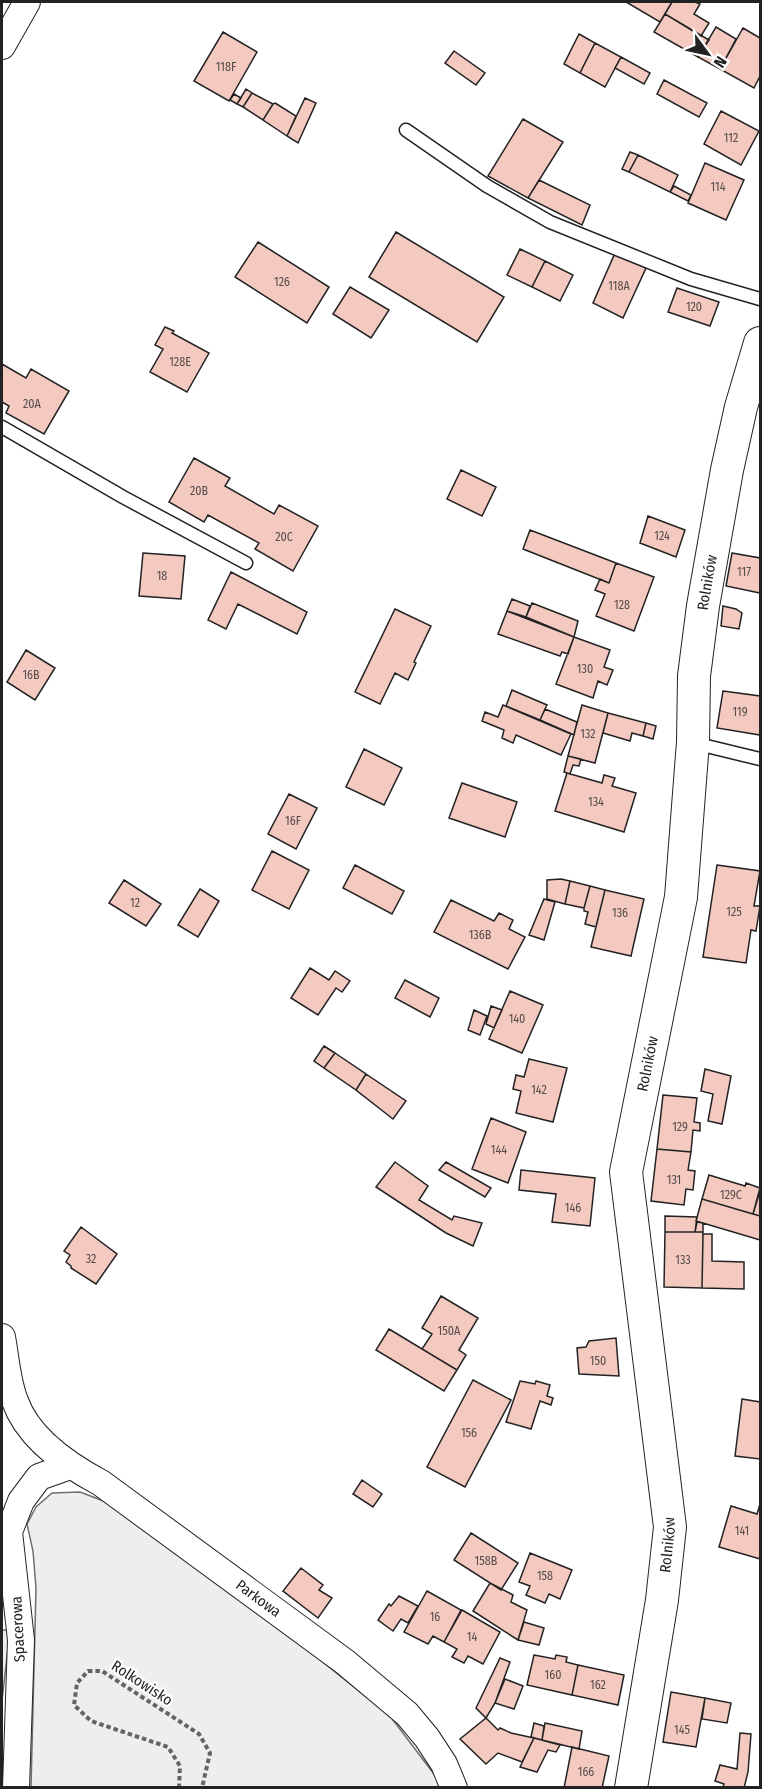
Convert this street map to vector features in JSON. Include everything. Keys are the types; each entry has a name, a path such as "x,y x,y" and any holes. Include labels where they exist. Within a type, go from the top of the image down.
{"street":[{"path":"2,46 27,2"},
{"name":"Rolników","path":"631,1788 662,1600 670,1527 626,1172 681,897 693,742 694,676 703,606 727,470 741,407 760,344"},
{"name":"Parkowa","path":"2,1337 14,1399 20,1415 38,1436 70,1466 102,1483 345,1662 381,1692 407,1714 427,1738 444,1764 454,1788"},
{"path":"38,1436 44,1458 39,1477"},
{"path":"39,1477 70,1466"},
{"name":"Spacerowa","path":"16,1788 21,1641 5,1531 21,1501 39,1477"}],"lane":[{"path":"406,130 487,186 550,222 691,279 760,299"},
{"path":"2,427 123,497 246,563"},
{"path":"693,742 760,759"}],"path":[{"name":"Rolkowisko","path":"179,1788 180,1766 168,1747 91,1720 74,1705 77,1683 88,1671 102,1671 199,1734 210,1753 202,1788"}],"shaded area":[{"path":"80,1492 106,1502 279,1627 390,1716 442,1787 31,1787 36,1588 33,1551 27,1524 36,1507 52,1493"},
{"path":"2,1630 10,1630 2,1701"}],"building":[{"path":"626,2 672,2 660,22"},
{"path":"672,2 700,4 694,14 709,23 701,36 665,14"},
{"path":"665,14 709,40 698,57 654,32"},
{"path":"716,27 736,39 720,69 698,57"},
{"path":"743,28 760,38 760,76 754,88 720,69"},
{"path":"223,32 257,52 229,101 194,81"},
{"path":"579,34 595,43 580,73 564,64"},
{"path":"595,43 621,57 605,87 580,73"},
{"path":"454,51 485,73 476,85 445,63"},
{"path":"621,57 650,73 644,84 615,68"},
{"path":"664,80 707,103 699,117 657,94"},
{"path":"246,89 252,93 243,107 237,104"},
{"path":"252,93 273,104 263,120 243,107"},
{"path":"234,94 241,98 237,104 230,100"},
{"path":"305,98 316,103 298,143 287,136"},
{"path":"275,103 296,116 287,136 263,120"},
{"path":"721,111 759,131 741,165 704,144"},
{"path":"523,119 563,142 528,198 488,176"},
{"path":"630,152 638,155 629,172 622,169"},
{"path":"638,155 678,175 670,192 629,172"},
{"path":"705,163 744,180 726,220 688,203"},
{"path":"539,180 590,205 582,225 528,198"},
{"path":"674,186 691,195 688,201 670,192"},
{"path":"396,232 504,297 477,342 369,277"},
{"path":"258,242 329,287 307,323 235,277"},
{"path":"520,249 545,261 532,287 507,275"},
{"path":"615,253 646,268 623,318 593,303"},
{"path":"545,261 573,275 560,301 532,287"},
{"path":"350,287 389,310 371,338 333,314"},
{"path":"677,288 719,302 710,326 668,312"},
{"path":"165,327 209,353 187,392 150,372 163,349 155,345"},
{"path":"2,364 26,378 31,369 69,391 44,434 6,413 9,406 2,402"},
{"path":"194,458 230,478 225,486 274,514 279,505 318,526 293,571 255,549 259,543 208,515 204,522 169,502"},
{"path":"461,470 496,487 482,516 447,499"},
{"path":"648,516 685,530 676,557 640,543"},
{"path":"530,530 616,563 609,583 523,549"},
{"path":"143,553 185,556 181,599 139,596"},
{"path":"732,553 760,558 760,593 726,586"},
{"path":"616,563 654,577 634,631 596,616 605,594 595,590 600,579 609,583"},
{"path":"231,572 307,612 297,634 238,604 226,629 208,620"},
{"path":"512,599 530,606 526,617 507,611"},
{"path":"532,603 578,621 574,637 526,617"},
{"path":"723,606 742,613 739,629 721,626"},
{"path":"395,609 431,626 408,680 395,673 380,704 355,692"},
{"path":"507,611 574,637 568,654 562,652 560,656 498,634"},
{"path":"574,637 610,650 604,667 613,670 607,685 598,681 593,698 556,684"},
{"path":"26,650 55,668 35,700 7,682"},
{"path":"512,690 547,705 540,720 506,706"},
{"path":"723,691 760,696 760,735 717,728"},
{"path":"503,705 571,734 561,755 516,735 513,743 502,738 504,730 482,721 485,712 498,717"},
{"path":"582,705 608,713 595,763 568,756"},
{"path":"545,709 577,722 574,735 540,720"},
{"path":"608,713 646,723 643,736 632,733 630,741 603,733"},
{"path":"646,723 656,726 653,739 643,736"},
{"path":"364,749 402,768 384,805 346,787"},
{"path":"568,756 581,759 579,766 573,765 570,774 564,772"},
{"path":"567,773 602,783 604,775 615,778 612,786 636,793 624,832 555,811"},
{"path":"462,783 517,802 505,837 449,818"},
{"path":"289,794 317,808 296,849 268,834"},
{"path":"272,851 309,870 289,909 252,890"},
{"path":"355,865 404,891 392,914 343,888"},
{"path":"717,865 760,871 754,906 760,906 756,931 751,930 746,963 703,957"},
{"path":"124,880 161,904 146,926 109,903"},
{"path":"547,880 570,881 565,904 547,899"},
{"path":"570,881 590,886 584,908 565,904"},
{"path":"590,886 605,890 596,927 585,924 588,912 584,911 584,908"},
{"path":"200,889 219,901 198,937 178,925"},
{"path":"605,890 644,899 631,956 591,947"},
{"path":"544,899 555,902 544,940 529,935"},
{"path":"451,900 494,921 499,913 513,920 509,929 525,937 508,969 434,932"},
{"path":"310,968 329,980 335,971 350,981 342,992 336,988 318,1015 291,998"},
{"path":"405,980 439,998 430,1017 395,998"},
{"path":"510,991 543,1005 522,1053 489,1039"},
{"path":"491,1006 502,1010 494,1028 486,1024"},
{"path":"474,1010 487,1016 480,1035 468,1030"},
{"path":"324,1046 335,1053 324,1068 314,1061"},
{"path":"335,1053 366,1074 356,1090 324,1068"},
{"path":"529,1059 567,1068 553,1122 516,1113 521,1091 513,1089 516,1075 524,1077"},
{"path":"705,1069 731,1076 722,1124 708,1121 713,1094 701,1091"},
{"path":"366,1074 406,1101 393,1119 356,1090"},
{"path":"663,1095 697,1098 694,1122 700,1123 700,1131 693,1130 691,1152 657,1149"},
{"path":"491,1118 526,1132 508,1183 472,1169"},
{"path":"657,1149 691,1152 688,1170 695,1171 693,1190 686,1189 684,1205 651,1201"},
{"path":"395,1162 428,1186 419,1200 452,1220 454,1216 482,1223 473,1246 446,1233 376,1187"},
{"path":"446,1162 491,1188 485,1197 439,1170"},
{"path":"521,1170 595,1178 590,1226 552,1222 556,1194 519,1190"},
{"path":"709,1175 760,1188 753,1214 702,1199"},
{"path":"760,1191 760,1216 753,1214"},
{"path":"702,1199 760,1216 760,1240 696,1221"},
{"path":"665,1216 697,1217 695,1232 665,1232"},
{"path":"697,1222 703,1223 703,1232 695,1232"},
{"path":"81,1227 117,1254 96,1284 71,1268 66,1262 70,1255 64,1251"},
{"path":"665,1232 703,1232 702,1288 664,1287"},
{"path":"703,1234 712,1234 712,1261 744,1262 744,1289 702,1288"},
{"path":"441,1296 478,1318 459,1350 466,1355 457,1370 422,1349 432,1334 422,1328"},
{"path":"389,1329 457,1370 444,1391 376,1350"},
{"path":"616,1338 619,1376 579,1374 577,1348 586,1347 589,1341"},
{"path":"473,1380 511,1400 465,1487 427,1467"},
{"path":"520,1381 535,1384 536,1381 550,1385 547,1396 553,1398 551,1405 540,1401 531,1429 506,1422"},
{"path":"742,1399 760,1402 760,1459 735,1456"},
{"path":"362,1480 382,1494 373,1507 353,1494"},
{"path":"760,1504 760,1559 719,1547 731,1506 757,1514"},
{"path":"471,1533 518,1563 501,1590 454,1560"},
{"path":"530,1553 572,1570 560,1599 549,1594 545,1603 526,1595 530,1586 519,1582"},
{"path":"301,1568 323,1585 319,1590 332,1598 318,1618 283,1591"},
{"path":"490,1583 513,1595 511,1602 527,1610 518,1640 473,1611"},
{"path":"427,1591 461,1610 444,1642 433,1636 428,1644 404,1632"},
{"path":"399,1596 418,1606 408,1623 401,1619 393,1631 378,1620 389,1604 391,1606"},
{"path":"462,1610 500,1632 483,1664 468,1656 464,1663 452,1657 457,1649 444,1642"},
{"path":"524,1622 544,1628 539,1645 518,1640"},
{"path":"534,1655 555,1659 556,1655 567,1657 566,1662 578,1665 572,1695 527,1685"},
{"path":"500,1658 510,1662 495,1703 486,1718 476,1708"},
{"path":"578,1665 624,1675 618,1705 572,1695"},
{"path":"505,1679 523,1686 514,1709 495,1703"},
{"path":"671,1692 705,1698 696,1747 663,1742"},
{"path":"705,1698 731,1703 727,1723 702,1719"},
{"path":"486,1718 498,1730 500,1728 534,1738 522,1762 498,1753 486,1764 460,1739"},
{"path":"534,1723 544,1726 542,1740 531,1737"},
{"path":"545,1723 582,1731 579,1749 542,1740"},
{"path":"740,1733 751,1734 748,1772 744,1788 723,1788 724,1784 715,1781 720,1765 737,1769"},
{"path":"534,1738 560,1745 556,1752 548,1750 537,1772 520,1767"},
{"path":"572,1747 609,1756 602,1788 564,1788"}]}
